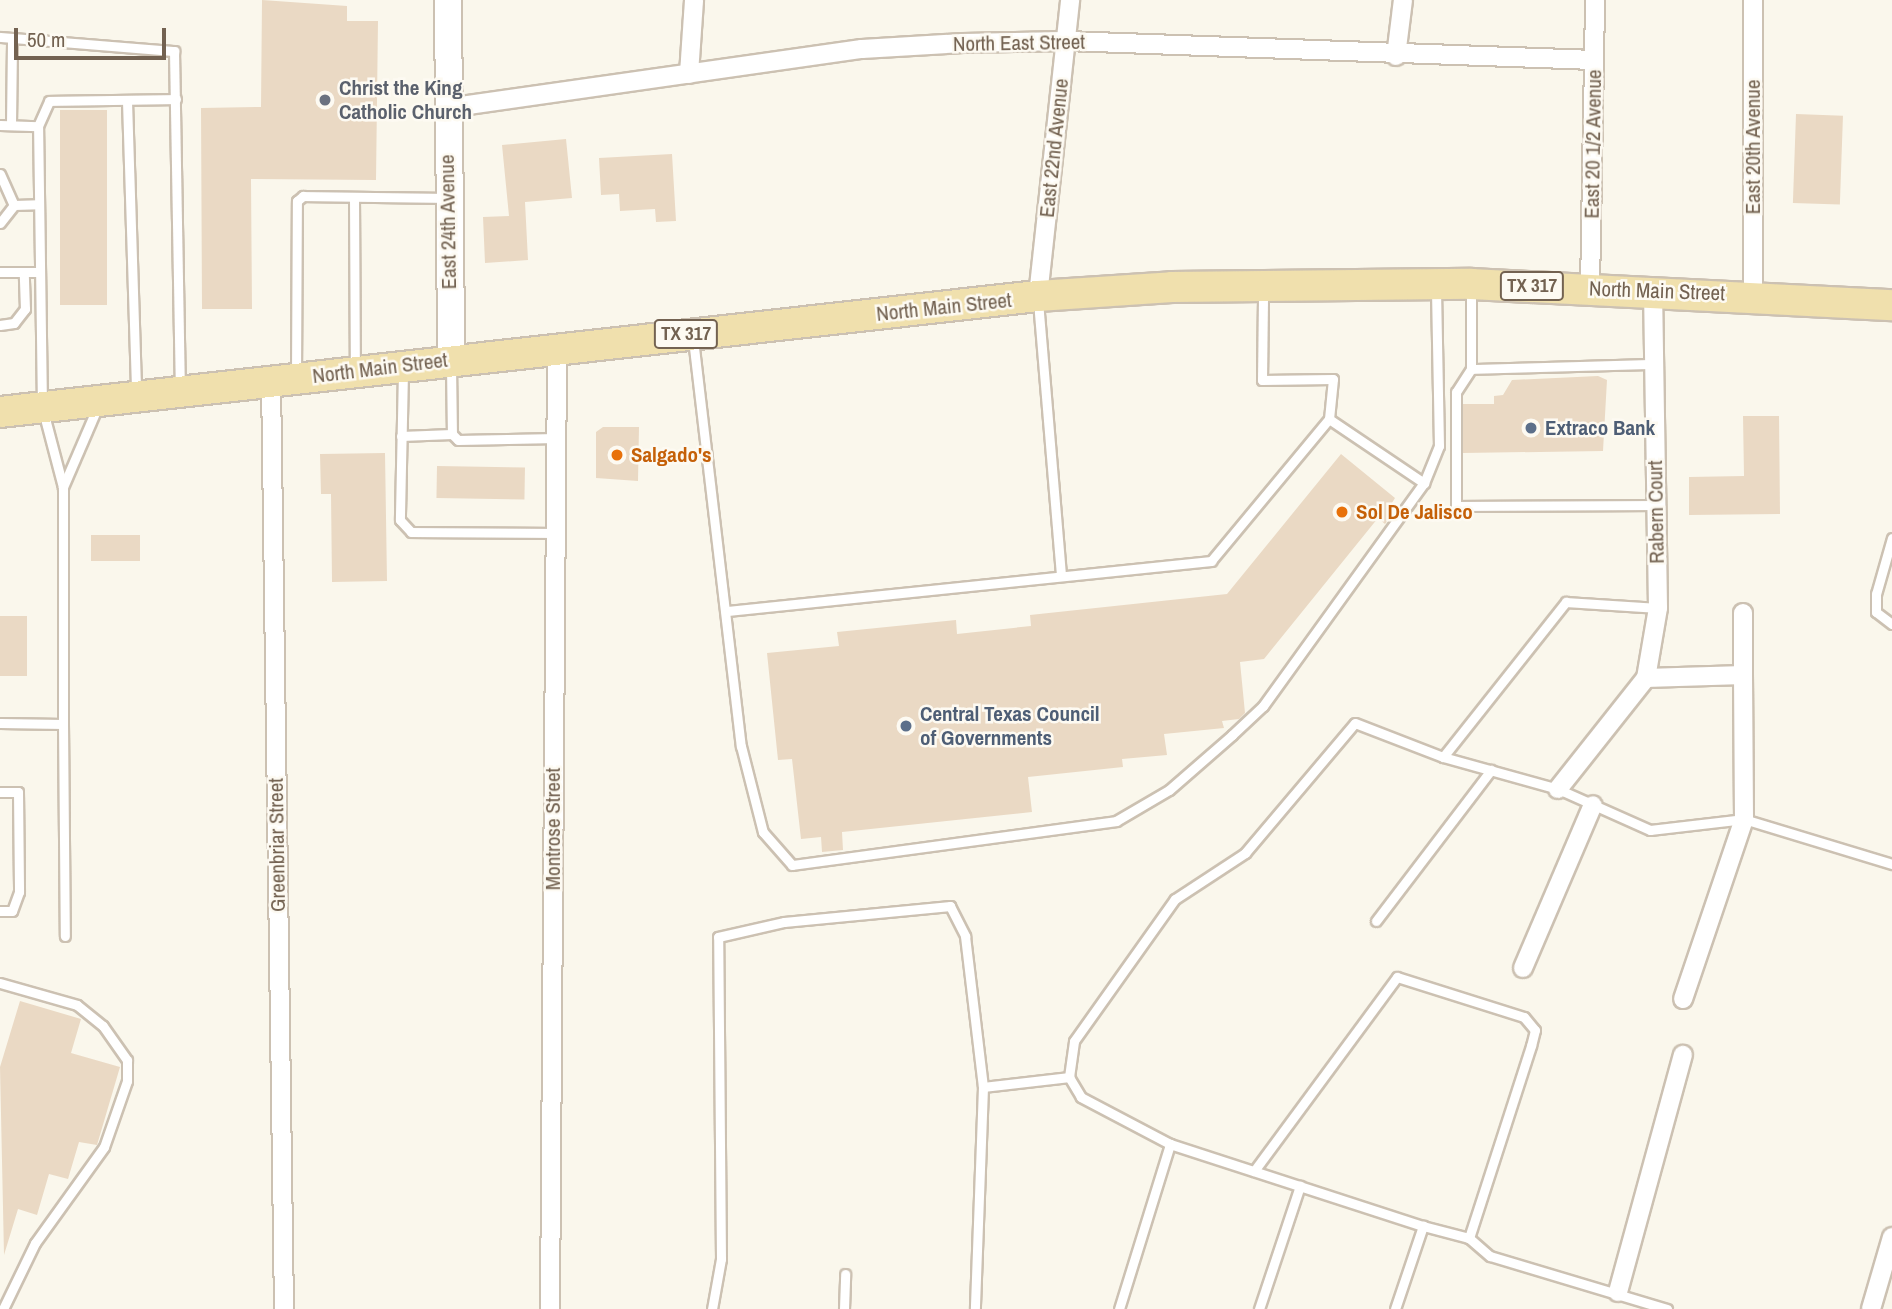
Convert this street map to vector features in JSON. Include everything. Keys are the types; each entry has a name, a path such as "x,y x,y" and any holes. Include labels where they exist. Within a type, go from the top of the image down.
{"main road":[{"name":"North Main Street","path":"0,412 1038,296 1263,283 1436,283 1653,289 1892,306"}],"street":[{"name":"East 24th Avenue","path":"448,0 447,198 451,360"},
{"path":"689,74 694,0"},
{"name":"East 22nd Avenue","path":"1038,296 1070,0"},
{"path":"1396,56 1403,0"},
{"name":"East 20 1/2 Avenue","path":"1590,289 1595,0"},
{"name":"East 20th Avenue","path":"1753,0 1754,295"},
{"name":"North East Street","path":"447,108 862,49 1066,41 1396,56 1594,60"},
{"name":"Rabern Court","path":"1646,678 1658,608 1653,289"},
{"name":"Montrose Street","path":"550,1309 557,348"},
{"name":"Greenbriar Street","path":"283,379 284,1309"},
{"path":"1684,999 1744,819 1743,613"},
{"path":"1558,789 1646,678 1743,675"},
{"path":"1522,968 1593,805"},
{"path":"1618,1292 1683,1055"},
{"path":"1871,1309 1892,1237"}],"lane":[{"path":"0,37 174,51 180,391"},
{"path":"11,125 12,39"},
{"path":"65,936 63,486 42,407 38,126 49,101 176,99"},
{"path":"127,101 136,396"},
{"path":"0,125 38,126"},
{"path":"0,174 3,187 14,205"},
{"path":"283,379 298,201 303,196 447,198"},
{"path":"354,197 355,371"},
{"path":"1,220 14,205 38,204"},
{"path":"0,272 38,272"},
{"path":"0,325 14,323 26,309 24,272"},
{"path":"727,611 1211,561 1329,419 1333,379 1262,380 1263,283"},
{"path":"692,334 741,746 763,832 792,865 1115,821 1169,790 1263,706 1424,483 1439,446 1436,283"},
{"path":"1471,284 1471,369 1456,392 1456,506 1656,505"},
{"path":"1038,296 1061,575"},
{"path":"451,360 452,434 458,440 557,438"},
{"path":"1471,369 1654,364"},
{"path":"403,365 400,520 411,532 556,533"},
{"path":"63,486 100,400"},
{"path":"1329,419 1424,483"},
{"path":"401,436 452,434"},
{"path":"1892,538 1887,572 1876,612 1892,624"},
{"path":"1443,757 1566,602 1658,608"},
{"path":"0,723 63,724"},
{"path":"1667,1309 1618,1292 1490,1256 1469,1238 1423,1226 1170,1144 1081,1097 1069,1077 1074,1041 1175,899 1245,853 1355,723 1443,757 1558,789 1650,830 1744,819 1892,864"},
{"path":"1376,921 1490,771"},
{"path":"0,792 18,793 19,892 12,911 0,911"},
{"path":"712,1309 721,1259 718,937 784,922 950,906 965,936 983,1087 975,1309"},
{"path":"1254,1171 1397,977 1524,1017 1535,1030 1469,1238"},
{"path":"0,983 77,1005 103,1026 127,1060 127,1081 104,1147 34,1243 3,1309"},
{"path":"983,1087 1069,1077"},
{"path":"1119,1309 1170,1144"},
{"path":"1259,1309 1300,1186"},
{"path":"1395,1309 1423,1226"},
{"path":"844,1309 845,1274"}],"building":[{"name":"Christ the King Catholic Church","path":"262,0 347,6 347,21 378,21 376,180 251,179 252,309 202,309 201,108 261,107"},
{"path":"60,110 107,110 107,305 60,305"},
{"path":"1796,114 1843,116 1840,205 1793,203"},
{"path":"566,139 572,198 525,202 528,260 485,263 483,217 509,216 502,145"},
{"path":"672,154 676,221 656,222 655,209 620,211 619,194 601,195 599,158"},
{"name":"Extraco Bank","path":"1598,376 1607,380 1603,451 1463,453 1463,404 1494,404 1494,396 1503,395 1512,380"},
{"path":"1743,416 1779,416 1780,514 1689,515 1689,477 1744,476"},
{"path":"603,427 639,427 638,481 596,478 596,432"},
{"path":"385,453 387,581 332,582 331,494 321,494 320,454"},
{"path":"1341,454 1395,498 1390,506 1395,511 1385,524 1378,518 1264,659 1240,662 1245,713 1239,719 1222,721 1224,728 1164,734 1167,755 1122,759 1123,767 1028,777 1032,812 842,832 843,850 822,852 821,837 801,839 792,759 778,760 767,653 839,646 837,632 956,620 957,634 1031,626 1030,615 1227,594"},
{"path":"437,466 525,468 524,500 436,498"},
{"path":"91,535 140,535 140,561 91,561"},
{"path":"0,616 27,616 27,676 0,676"},
{"path":"20,1001 81,1019 71,1053 120,1067 97,1145 79,1142 68,1179 49,1174 37,1215 18,1209 4,1255 0,1067"}],"place":[{"name":"Christ the King Catholic Church","path":"325,100"},
{"name":"Extraco Bank","path":"1531,428"},
{"name":"Salgado's","path":"617,455"},
{"name":"Sol De Jalisco","path":"1342,512"},
{"name":"Central Texas Council of Governments","path":"906,726"}]}
